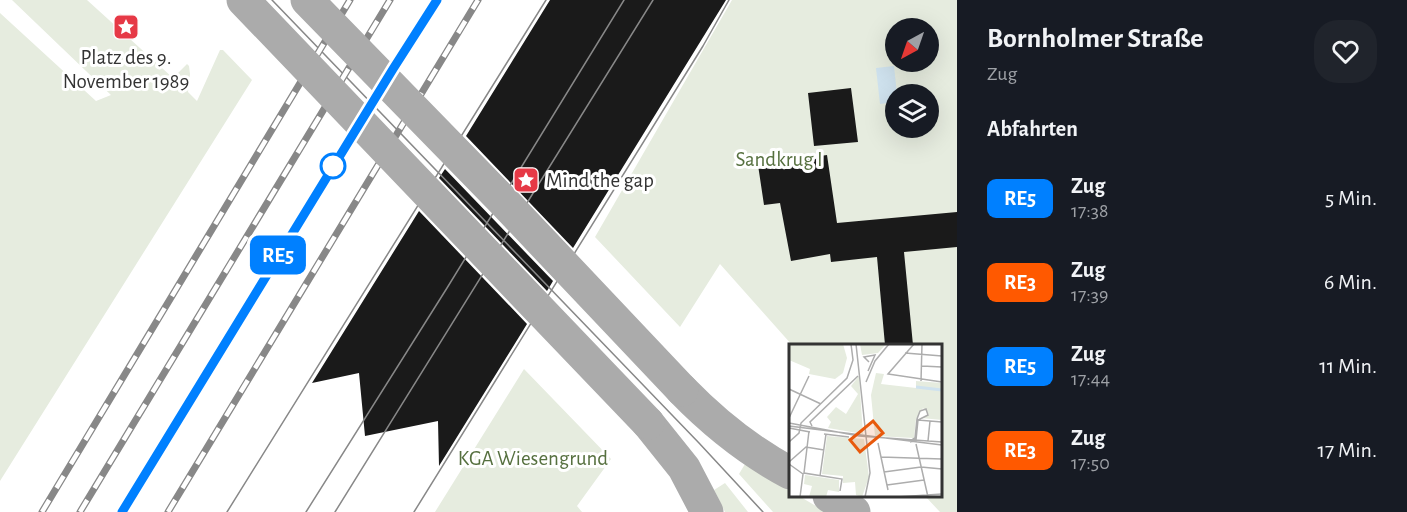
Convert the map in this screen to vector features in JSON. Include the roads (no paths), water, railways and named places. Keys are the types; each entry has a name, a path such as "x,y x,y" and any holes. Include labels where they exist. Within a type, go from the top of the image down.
{"main road":[{"path":"243,0 648,423 684,468 707,512"},
{"path":"307,0 713,421 736,440 789,472"},
{"path":"832,497 854,512"}],"water":[{"path":"885,67 885,72 895,72 896,84 885,84 885,103 880,104 876,68"}],"tram line":[{"path":"272,0 763,512"},
{"path":"227,512 546,0"},
{"path":"306,512 624,0"},
{"path":"335,512 653,0"},
{"path":"414,512 703,46 729,0"}],"railway":[{"path":"42,512 350,0"},
{"path":"80,512 390,0"},
{"path":"122,512 437,0"},
{"path":"168,512 478,0"}],"train":[{"name":"RE5","path":"122,512 437,0"}],"place":[{"name":"Platz des 9. November 1989","path":"126,27"},
{"name":"Mind the gap","path":"526,180"}],"park label":[{"name":"Sandkrug I","path":"779,159"},
{"name":"KGA Wiesengrund","path":"533,458"}]}
